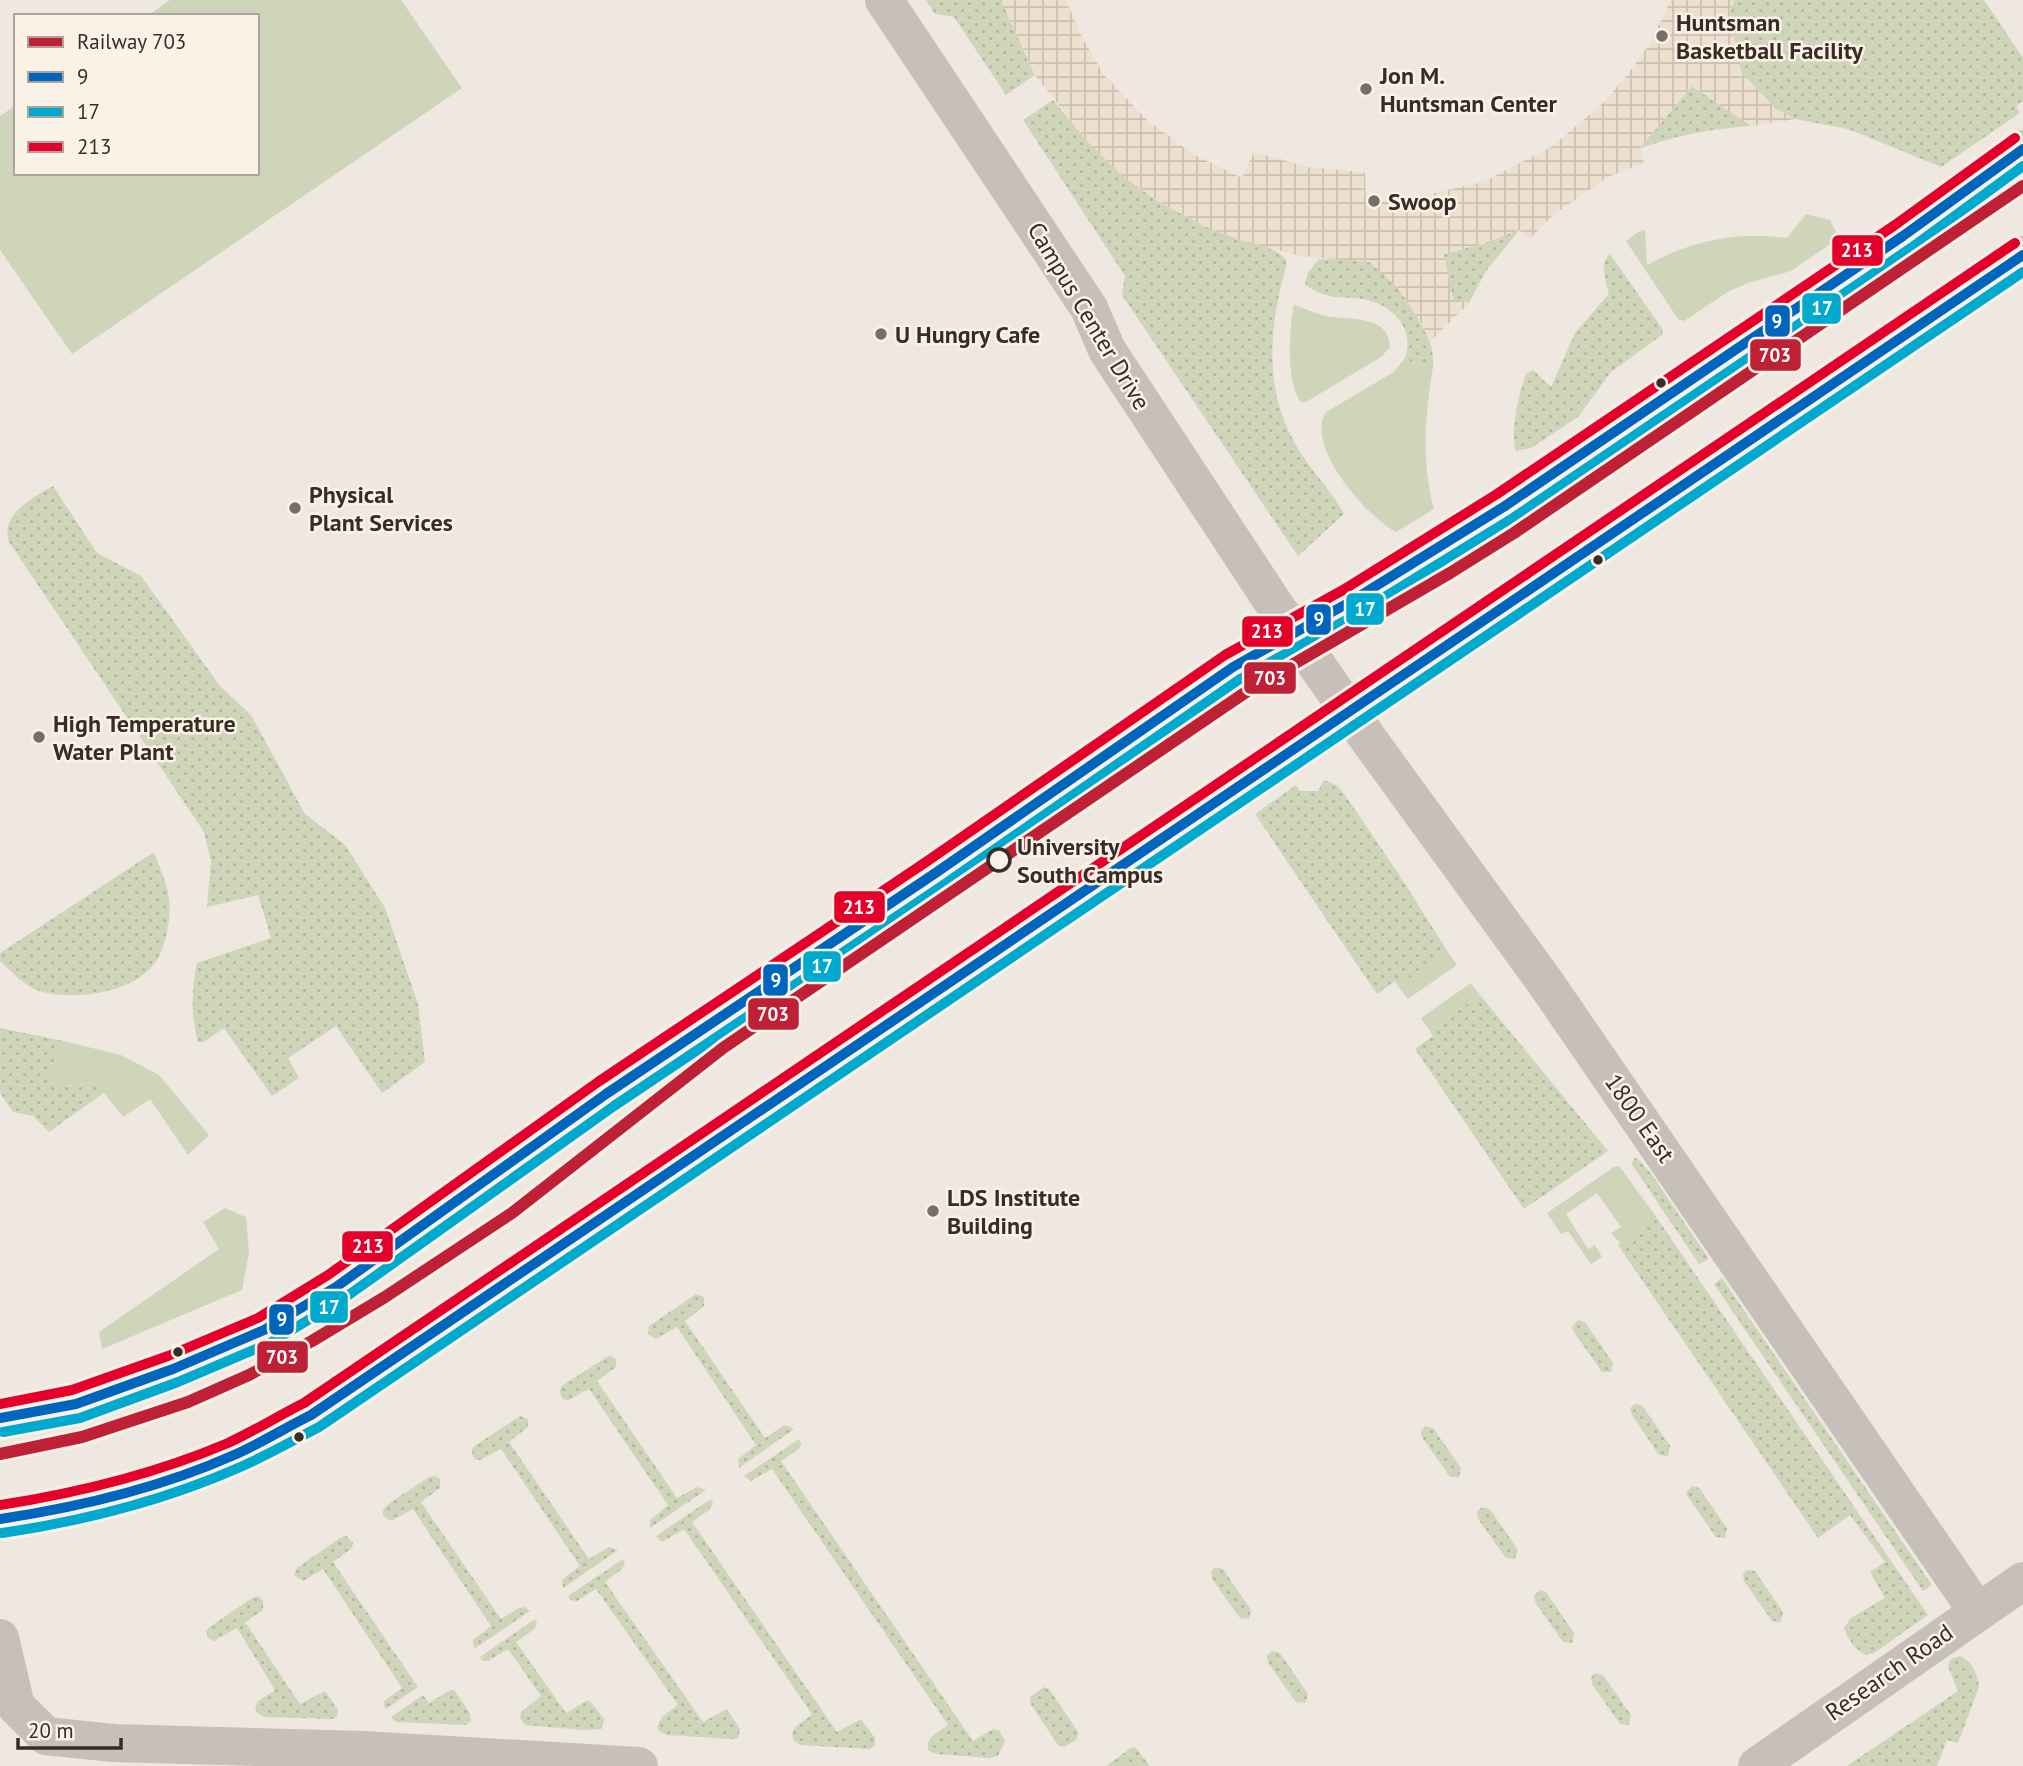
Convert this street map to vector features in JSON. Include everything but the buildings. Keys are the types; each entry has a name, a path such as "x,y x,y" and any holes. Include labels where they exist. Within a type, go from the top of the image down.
{"street":[{"name":"Campus Center Drive","path":"884,0 1089,308 1107,350 1294,632"},
{"path":"0,1418 76,1404 173,1369 264,1331 316,1299 606,1094 934,874 1233,667 1350,603 1505,506 1903,236 2023,149"},
{"path":"0,1519 40,1514 155,1483 234,1455 311,1415 2023,254"},
{"name":"1800 East","path":"1294,632 1553,993 1977,1611"},
{"name":"Research Road","path":"1757,1766 2023,1581"},
{"path":"0,1638 16,1706 46,1736 113,1743 363,1750 639,1766"}],"green space":[{"path":"170,0 401,0 462,88 72,354 0,250 0,116 14,106 14,175 259,175 259,14 150,14"},
{"path":"926,0 1001,0 1035,75 1006,95 954,17 935,14"},
{"path":"1734,0 1984,0 2023,58 2023,101 2016,106 2020,113 1941,167 1848,129 1795,119 1776,109 1741,72 1730,12"},
{"path":"1692,86 1751,126 1695,133 1640,148"},
{"path":"1053,100 1106,160 1136,186 1178,212 1233,237 1269,248 1286,260 1275,315 1272,362 1280,409 1306,461 1344,514 1298,556 1122,295 1125,276 1023,120"},
{"path":"1806,214 1830,220 1837,234 1836,240 1791,271 1729,291 1684,321 1678,319 1626,241 1645,230 1647,265 1680,250 1715,240 1750,236 1787,238"},
{"path":"1519,230 1486,271 1469,303 1453,300 1444,254"},
{"path":"1610,254 1663,330 1662,335 1611,372 1578,417 1531,448 1516,451 1516,412 1527,373 1533,370 1551,387 1575,333 1609,294 1604,267"},
{"path":"1319,259 1364,261 1377,266 1396,286 1414,312 1431,345 1433,367 1413,363 1405,358 1408,347 1404,328 1392,312 1383,306 1363,299 1326,295 1305,284 1308,272"},
{"path":"1294,305 1322,315 1375,324 1388,336 1390,347 1381,357 1306,402 1301,402 1296,394 1291,370 1290,341"},
{"path":"1405,358 1413,363 1433,367 1428,402 1426,456 1434,509 1396,532 1370,512 1342,479 1324,443 1322,426 1326,412 1394,372"},
{"path":"53,486 97,553 141,576 220,686 251,715 305,814 345,845 385,908 418,1004 425,1062 382,1093 336,1026 288,1058 299,1078 272,1096 224,1028 204,1042 198,1042 193,1002 197,963 271,938 258,895 207,907 211,862 204,832 9,542 7,532 13,515 27,502"},
{"path":"1324,780 1338,786 1345,795 1448,952 1398,986 1395,981 1377,994 1255,814 1296,785 1300,791 1318,791"},
{"path":"154,852 168,893 168,925 159,956 138,978 108,991 58,995 31,987 0,961 0,953"},
{"path":"1448,952 1457,965 1408,999 1398,986"},
{"path":"1471,983 1480,995 1429,1030 1421,1018"},
{"path":"1480,995 1608,1151 1524,1209 1415,1049 1433,1036 1429,1030"},
{"path":"0,1028 63,1041 48,1074 65,1086 96,1083 105,1092 49,1132 33,1116 13,1112 0,1093"},
{"path":"63,1041 121,1055 159,1075 209,1135 188,1155 150,1099 123,1117 96,1083 65,1086 51,1083 48,1074"},
{"path":"1636,1157 1650,1172 1709,1259 1699,1264 1631,1163"},
{"path":"1619,1166 1657,1218 1621,1244 1611,1233 1621,1227 1597,1193 1566,1214 1588,1249 1595,1245 1602,1257 1591,1264 1568,1231 1561,1234 1547,1213"},
{"path":"225,1208 246,1217 249,1252 242,1290 102,1349 99,1332 219,1249 203,1222"},
{"path":"1657,1218 1928,1615 1874,1653 1866,1655 1858,1650 1844,1628 1851,1618 1885,1598 1870,1572 1885,1562 1850,1515 1818,1538 1618,1245"},
{"path":"1722,1278 1932,1585 1923,1591 1714,1284"},
{"path":"696,1294 704,1297 704,1306 685,1321 765,1438 785,1425 794,1429 739,1468 738,1459 756,1445 677,1327 656,1339 648,1334 649,1326"},
{"path":"1578,1320 1585,1322 1613,1363 1611,1372 1602,1372 1574,1332 1572,1327"},
{"path":"610,1355 616,1359 616,1367 597,1381 677,1498 697,1487 706,1490 650,1528 650,1520 668,1505 589,1389 568,1400 561,1395 560,1389 563,1385"},
{"path":"1635,1404 1642,1405 1670,1446 1668,1456 1659,1455 1632,1415 1630,1408"},
{"path":"520,1416 528,1419 528,1427 509,1442 589,1559 609,1547 618,1550 563,1588 562,1580 580,1566 501,1449 480,1460 473,1455 472,1449 476,1445"},
{"path":"1425,1426 1433,1428 1461,1468 1459,1477 1450,1477 1422,1437 1421,1431"},
{"path":"799,1439 800,1448 781,1461 973,1741 993,1729 999,1730 1005,1741 998,1756 990,1758 929,1751 930,1739 948,1725 772,1469 751,1481 744,1476"},
{"path":"429,1477 440,1479 440,1488 421,1502 501,1619 519,1608 525,1607 530,1611 474,1649 473,1640 491,1626 413,1509 393,1520 383,1515 387,1505"},
{"path":"1692,1486 1699,1488 1727,1528 1725,1538 1716,1537 1688,1497 1686,1493"},
{"path":"711,1499 713,1503 709,1510 692,1522 837,1732 861,1719 875,1738 875,1745 870,1749 801,1745 794,1741 792,1736 797,1726 812,1714 684,1529 664,1541 660,1541 656,1536"},
{"path":"1482,1507 1490,1509 1518,1550 1515,1559 1506,1558 1478,1519 1477,1512"},
{"path":"346,1536 353,1542 352,1548 333,1562 418,1687 386,1709 383,1702 402,1688 323,1569 303,1581 294,1575 297,1568"},
{"path":"623,1559 625,1563 621,1570 605,1582 703,1722 727,1709 740,1729 738,1738 667,1735 659,1731 657,1727 662,1717 678,1705 596,1589 577,1601 570,1600 568,1596"},
{"path":"1215,1567 1223,1569 1251,1610 1249,1619 1240,1618 1212,1579 1211,1572"},
{"path":"1747,1570 1755,1571 1783,1612 1781,1622 1772,1621 1744,1581 1743,1574"},
{"path":"1541,1590 1546,1592 1574,1633 1572,1643 1563,1642 1535,1602 1534,1595"},
{"path":"258,1596 263,1600 263,1610 245,1622 300,1704 325,1691 338,1710 337,1717 264,1717 257,1713 255,1707 258,1701 275,1690 237,1628 214,1641 208,1638 206,1631 211,1626"},
{"path":"535,1619 537,1623 533,1630 516,1642 566,1713 590,1701 604,1719 602,1729 525,1725 520,1718 522,1711 541,1696 508,1649 488,1661 483,1661 480,1657"},
{"path":"1272,1651 1280,1653 1308,1694 1305,1703 1296,1702 1268,1663 1267,1656"},
{"path":"1959,1656 1967,1660 1973,1668 1979,1687 1958,1743 1947,1740 1937,1766 1847,1766 1958,1691 1948,1666 1950,1660"},
{"path":"1595,1673 1603,1675 1631,1715 1629,1725 1620,1724 1592,1684 1591,1678"},
{"path":"1044,1687 1049,1689 1079,1733 1076,1740 1064,1747 1058,1745 1030,1703 1030,1697"},
{"path":"454,1690 470,1713 471,1721 466,1725 396,1722 391,1717 423,1695 429,1703"},
{"path":"1135,1747 1150,1766 1106,1766 1131,1748"}],"shaded area":[{"path":"1001,0 1066,0 1080,33 1104,75 1147,120 1193,154 1242,178 1254,152 1308,167 1365,172 1366,203 1409,199 1483,182 1553,146 1603,103 1628,74 1650,43 1671,0 1734,0 1730,12 1741,72 1776,109 1795,119 1751,126 1692,86 1640,148 1644,163 1612,175 1592,188 1552,216 1530,239 1519,230 1444,254 1453,300 1469,303 1430,342 1422,324 1398,288 1370,262 1300,256 1240,240 1204,226 1126,179 1087,141 1035,75"}],"rail line":[{"name":"703","path":"0,1454 82,1437 188,1402 249,1375 385,1297 512,1213 723,1048 1249,690 1514,533 2023,186"}],"transit line":[{"name":"213","path":"0,1404 72,1390 168,1356 258,1318 328,1275 598,1082 926,862 1225,655 1343,590 1497,494 1895,225 2015,138"},
{"name":"9","path":"0,1418 76,1404 173,1369 264,1330 336,1287 606,1094 934,874 1233,667 1350,602 1505,506 1903,236 2023,149"},
{"name":"17","path":"3,1432 80,1418 178,1382 270,1343 343,1299 614,1106 942,886 1240,679 1357,614 1513,518 1911,248 2023,166"},
{"name":"213","path":"0,1505 58,1495 173,1464 228,1443 304,1403 2015,243"},
{"name":"9","path":"0,1519 60,1509 149,1487 206,1467 311,1415 2023,255"},
{"name":"17","path":"2,1533 92,1516 152,1500 210,1480 319,1427 2023,272"}],"place":[{"name":"Huntsman Basketball Facility","path":"1662,36"},
{"name":"Jon M. Huntsman Center","path":"1366,89"},
{"name":"Swoop","path":"1374,201"},
{"name":"U Hungry Cafe","path":"881,334"},
{"name":"Physical Plant Services","path":"295,508"},
{"name":"High Temperature Water Plant","path":"39,737"},
{"name":"University South Campus","path":"999,860"},
{"name":"LDS Institute Building","path":"933,1211"}]}
